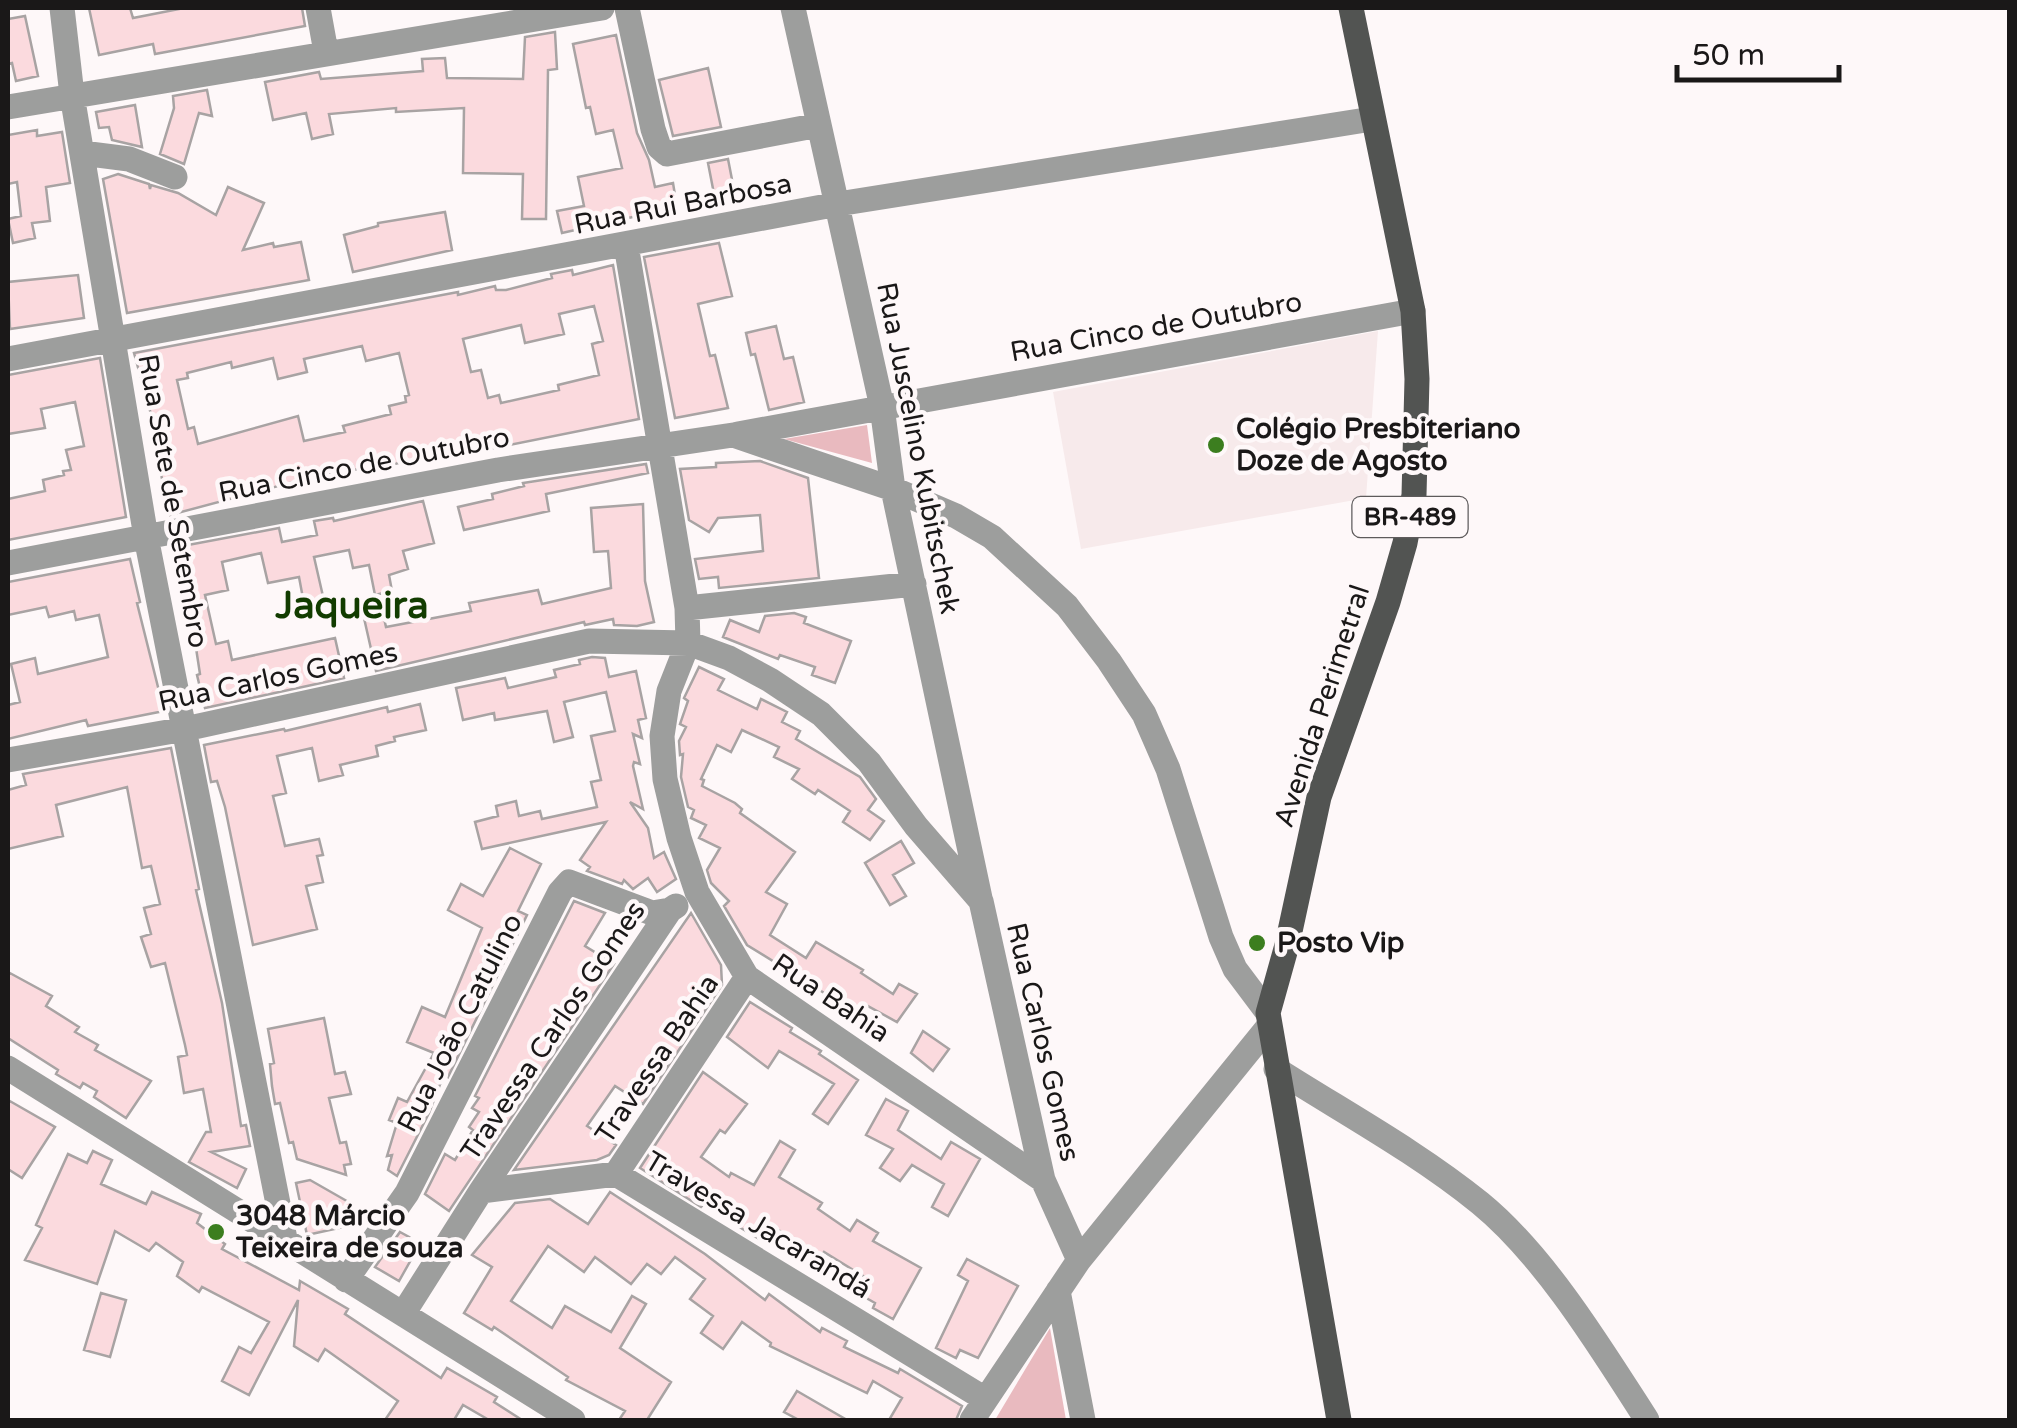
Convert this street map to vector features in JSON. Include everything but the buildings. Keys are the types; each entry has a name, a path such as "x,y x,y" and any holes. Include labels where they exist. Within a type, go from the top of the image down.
{"main road":[{"name":"Avenida Perimetral","path":"1339,1420 1268,1019 1319,798 1405,543 1416,460 1418,379 1413,311 1351,8"}],"street":[{"name":"Rua Sete de Setembro","path":"62,8 72,96 146,537 285,1239"},
{"path":"318,8 326,52"},
{"path":"8,107 326,52 475,18 602,8"},
{"path":"627,8 653,129 659,147 667,154 819,125"},
{"name":"Rua Juscelino Kubitschek","path":"793,8 882,407 893,489 981,901"},
{"name":"Rua Rui Barbosa","path":"8,359 838,204 1372,120"},
{"path":"82,152 129,159 176,177"},
{"name":"Rua Bahia","path":"626,245 686,608 688,642 669,691 662,736 668,794 697,892 747,977 1044,1180"},
{"name":"Rua Cinco de Outubro","path":"8,564 498,470 733,436 1413,311"},
{"name":"Rua Cinco de Outubro","path":"733,436 893,489 956,516 992,537 1068,606 1144,714 1168,769 1221,937 1235,969 1268,1019"},
{"path":"686,608 914,584"},
{"name":"Rua Carlos Gomes","path":"8,760 184,729 589,641 688,642 729,658 821,714 868,762 916,826 981,901 1044,1180 1079,1260"},
{"name":"Rua João Catulino","path":"346,1280 407,1193 560,892 569,882 652,913 670,910"},
{"name":"Travessa Carlos Gomes","path":"403,1314 480,1192 670,910 697,892"},
{"name":"Travessa Bahia","path":"616,1174 747,977"},
{"path":"979,1410 1079,1260 1268,1019"},
{"path":"8,1068 573,1420"},
{"path":"1276,1069 1412,1152 1482,1205 1522,1244 1555,1287 1646,1420"},
{"name":"Travessa Jacarandá","path":"480,1192 616,1174 979,1410"},
{"path":"1058,1291 1083,1420"}],"shaded area":[{"name":"Colégio Presbiteriano Doze de Agosto","path":"1378,331 1366,498 1081,549 1053,392"},
{"path":"867,425 872,463 784,439"},
{"path":"1050,1328 1066,1420 995,1420"}],"place":[{"name":"Colégio Presbiteriano Doze de Agosto","path":"1216,445"},
{"name":"Posto Vip","path":"1257,943"},
{"name":"3048 Márcio Teixeira de souza","path":"216,1232"}],"district":[{"name":"Jaqueira","path":"352,606"}]}
